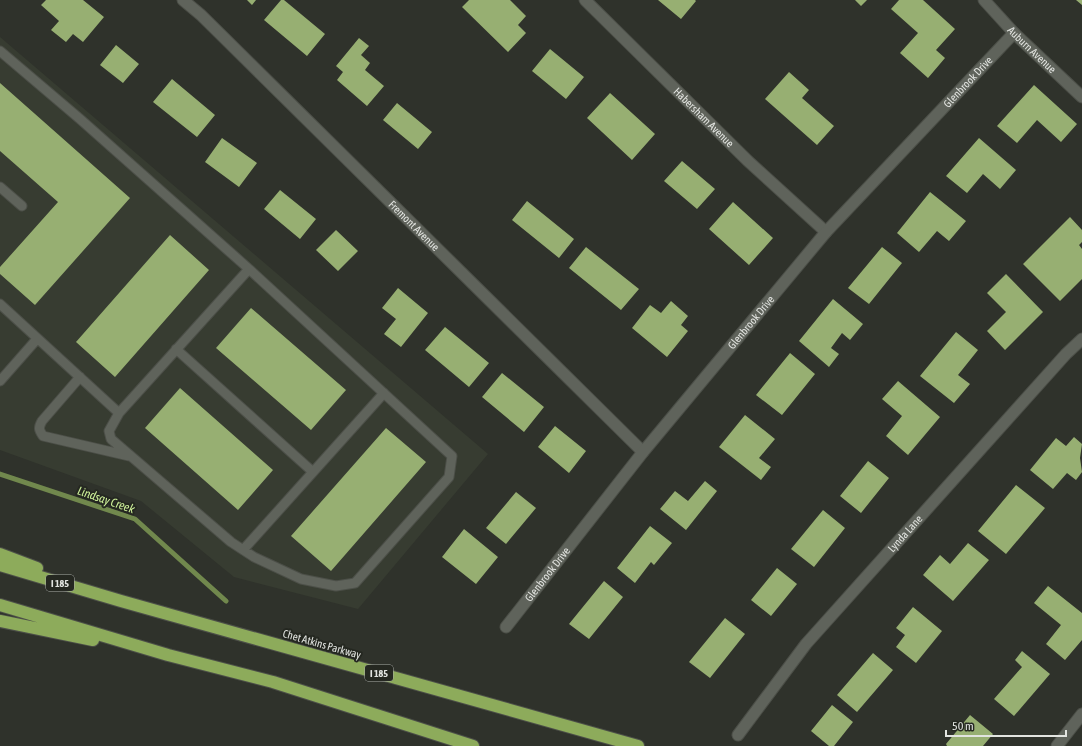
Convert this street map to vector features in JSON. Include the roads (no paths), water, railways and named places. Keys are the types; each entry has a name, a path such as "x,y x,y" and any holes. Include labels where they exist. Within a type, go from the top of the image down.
{"highway":[{"path":"0,554 121,600"},
{"name":"Chet Atkins Parkway","path":"0,565 638,746"},
{"path":"0,605 168,655 273,682 473,746"},
{"path":"0,621 168,655"}],"street":[{"name":"Fremont Avenue","path":"183,0 213,26 643,452"},
{"name":"Habersham Avenue","path":"585,0 748,161 826,232"},
{"name":"Auburn Avenue","path":"984,0 1014,33 1082,97"},
{"name":"Glenbrook Drive","path":"506,627 643,452 826,232 1014,33"},
{"name":"Lynda Lane","path":"738,736 806,644 1066,354 1082,339"},
{"path":"1057,746 1082,714"}],"lane":[{"path":"0,51 80,119 249,269 452,456 452,466 449,477 355,583 336,586 301,579 254,557 231,542 111,439 109,431 119,413 249,269"},
{"path":"0,187 22,206"},
{"path":"0,304 119,413"},
{"path":"0,381 37,339"},
{"path":"176,350 313,472"},
{"path":"80,377 42,421 39,426 39,431 43,436 131,456"},
{"path":"243,550 384,393"}],"waterway":[{"name":"Lindsay Creek","path":"0,474 135,519 226,601"}]}
